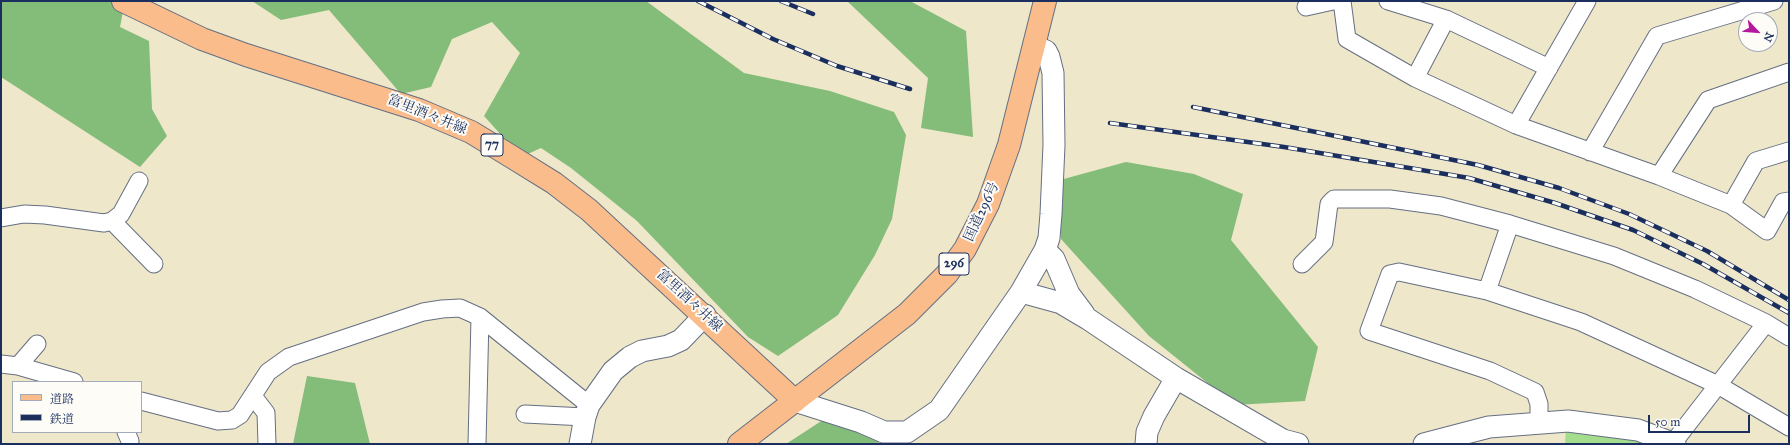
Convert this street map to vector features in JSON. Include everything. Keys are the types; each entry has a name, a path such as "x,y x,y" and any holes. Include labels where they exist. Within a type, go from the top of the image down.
{"main road":[{"name":"富里酒々井線","path":"123,1 202,39 391,101 470,132 531,168 589,210 705,315 795,401"},
{"name":"国道296号","path":"739,444 907,314 947,274 979,223 994,188 1009,145 1045,1"}],"street":[{"path":"1306,7 1333,1"},
{"path":"1342,1 1348,39 1415,78 1516,125 1659,176 1731,205 1767,231 1783,202 1789,200"},
{"path":"1388,1 1446,20 1549,68"},
{"path":"1516,125 1587,1"},
{"path":"1590,152 1657,36 1774,1"},
{"path":"1415,78 1446,20"},
{"path":"795,401 861,422 884,432 907,432 939,410 1021,292 1045,250 1049,238 1051,214 1054,145 1053,73 1046,51 1034,46"},
{"path":"1659,176 1708,100 1789,72"},
{"path":"1731,205 1756,161 1789,150"},
{"path":"1,218 24,214 45,215 104,223 112,221 120,214 139,181"},
{"path":"1302,264 1324,242 1329,204 1334,200 1390,198 1441,206 1510,224 1614,256 1695,289 1766,323 1789,337"},
{"path":"112,221 154,264"},
{"path":"1487,291 1510,224"},
{"path":"1045,250 1054,259 1069,294 1088,319"},
{"path":"1539,423 1539,404 1535,392 1490,371 1369,331 1390,274 1399,272 1487,291 1581,322 1718,385 1789,427"},
{"path":"1021,292 1031,296 1049,299 1088,319 1176,378 1287,443"},
{"path":"142,401 218,421 232,420 240,415 268,372 289,357 423,312 442,308 460,308 480,317 587,411"},
{"path":"580,444 587,411 613,371 630,357 642,351 668,346 681,340 705,315"},
{"path":"477,444 480,317"},
{"path":"1424,444 1489,427 1568,421 1609,425 1638,430 1674,443 1766,323"},
{"path":"18,366 37,344"},
{"path":"1,364 18,366 70,381"},
{"path":"1146,444 1147,432 1154,416 1176,378"},
{"path":"253,396 266,413 267,444"},
{"path":"525,414 587,411"}],"green space":[{"path":"1,1 125,1 120,27 149,41 152,109 167,136 140,167 1,77"},
{"path":"252,1 646,1 744,73 830,91 894,112 906,135 892,219 875,255 838,315 778,356 748,337 637,221 571,168 541,148 521,157 484,116 520,53 492,22 452,39 431,87 401,94 329,10 281,20"},
{"path":"847,1 910,1 966,31 973,137 921,128 928,78"},
{"path":"1126,162 1194,174 1243,194 1231,240 1318,347 1305,401 1235,405 1149,336 1061,239 1060,180"},
{"path":"307,376 355,383 370,444 293,444"},
{"path":"826,418 855,425 878,441 879,444 786,444"},
{"path":"1566,425 1665,444 1565,444"}],"railway":[{"path":"698,1 773,39 837,66 910,89"},
{"path":"781,1 813,14"},
{"path":"1193,107 1478,165 1559,188 1629,214 1707,251 1789,300"},
{"path":"1110,123 1284,147 1469,178 1555,203 1633,230 1703,264 1789,313"}]}
